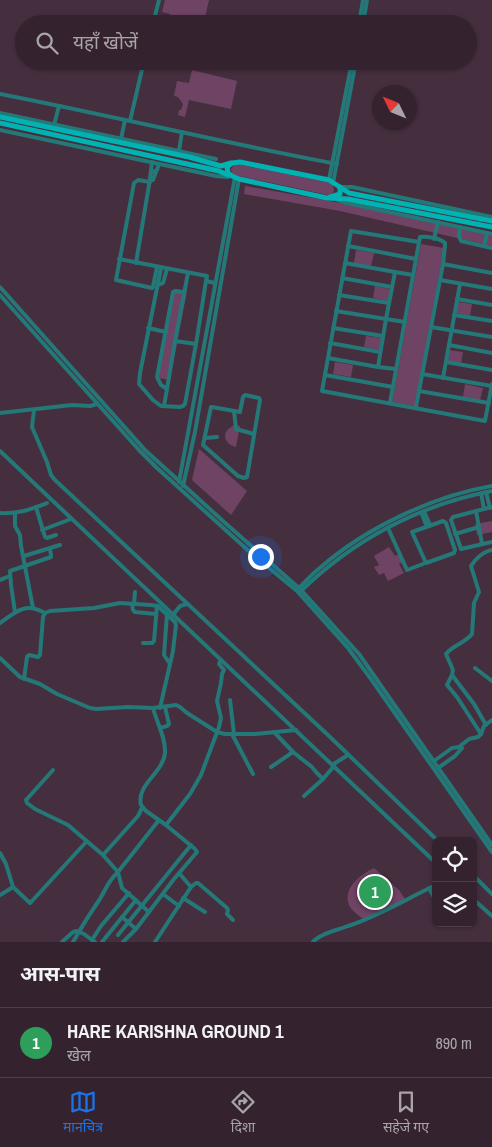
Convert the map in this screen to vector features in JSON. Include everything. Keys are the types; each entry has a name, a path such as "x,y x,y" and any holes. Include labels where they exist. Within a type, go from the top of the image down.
{"main road":[{"path":"0,115 186,155 221,166 240,162 331,182 349,193 492,221"},
{"path":"0,123 184,166 219,171 235,177 322,197 348,199 492,227"},
{"path":"232,163 228,167 228,172 235,177"},
{"path":"322,197 332,197 340,194 340,187"}],"street":[{"path":"155,15 159,0"},
{"path":"363,0 363,15"},
{"path":"361,15 367,0"},
{"path":"130,121 142,70"},
{"path":"335,164 351,70"},
{"path":"331,182 354,70"},
{"path":"0,94 335,164"},
{"path":"54,125 59,106"},
{"path":"0,115 179,151 186,155 216,159"},
{"path":"121,139 125,120"},
{"path":"0,130 159,164 184,166"},
{"path":"179,151 182,132"},
{"path":"152,162 151,168 154,171"},
{"path":"136,263 151,180 159,164"},
{"path":"178,487 235,177"},
{"path":"183,491 201,395 235,177"},
{"path":"157,183 151,180 138,180 134,183 116,280 152,288 159,268"},
{"path":"340,187 352,187 492,218"},
{"path":"337,199 347,204 489,234 484,246"},
{"path":"434,239 438,222"},
{"path":"460,227 459,236 461,241 492,248"},
{"path":"419,242 351,231 322,392 486,421 492,385 422,374"},
{"path":"390,403 421,236 441,240 445,243 443,264 416,408"},
{"path":"348,246 416,259"},
{"path":"119,259 206,276 185,404 180,407 161,406 139,384 148,328 158,285 159,268"},
{"path":"345,263 413,275"},
{"path":"443,264 492,273"},
{"path":"158,285 163,283 167,269"},
{"path":"378,367 394,272"},
{"path":"164,406 183,292 188,273"},
{"path":"342,278 392,287"},
{"path":"440,280 492,289"},
{"path":"206,281 215,283"},
{"path":"443,378 460,284"},
{"path":"0,287 154,458 299,591 359,654 434,760 492,852"},
{"path":"167,390 161,385 157,377 173,292 183,292"},
{"path":"0,295 139,450 251,553 299,591"},
{"path":"339,295 389,303"},
{"path":"457,299 492,305"},
{"path":"336,311 405,322"},
{"path":"454,315 492,322"},
{"path":"431,327 492,338"},
{"path":"148,328 166,332"},
{"path":"333,328 383,336"},
{"path":"176,341 203,350"},
{"path":"330,343 380,352"},
{"path":"449,345 492,353"},
{"path":"328,358 396,370"},
{"path":"446,362 492,370"},
{"path":"325,375 393,387"},
{"path":"419,390 489,402"},
{"path":"195,394 201,395"},
{"path":"244,396 260,399 247,477 238,476 204,445 205,434 211,407 240,411 244,396"},
{"path":"0,413 97,404"},
{"path":"34,410 32,427 48,462 51,475 55,480 434,837"},
{"path":"234,411 236,429 254,434"},
{"path":"195,429 217,437"},
{"path":"0,452 432,859"},
{"path":"299,591 322,567 379,528 405,514 458,494 492,486"},
{"path":"299,591 353,548 403,520 445,503 492,491"},
{"path":"486,492 491,507 452,518 451,522 461,550 492,542"},
{"path":"481,493 484,509"},
{"path":"0,513 16,514 46,503"},
{"path":"36,507 46,538 56,535"},
{"path":"476,510 482,544"},
{"path":"423,512 429,526"},
{"path":"16,514 15,526 20,534 33,608"},
{"path":"42,530 71,519"},
{"path":"445,522 455,550 454,553 426,563 412,533 429,526 445,522"},
{"path":"455,534 479,527"},
{"path":"388,528 407,570 423,564"},
{"path":"24,556 60,546"},
{"path":"15,612 10,571 51,558 50,548"},
{"path":"481,734 447,684 453,670 447,652 465,642 473,632 474,603 479,592 472,565 485,552 492,550"},
{"path":"0,580 10,576"},
{"path":"135,592 133,610 135,612 156,614"},
{"path":"0,623 22,608 33,608 45,613 94,608 120,603 157,606 176,625 174,650 163,707 169,724 160,728"},
{"path":"173,615 180,606 187,604"},
{"path":"143,643 152,643 154,641 157,606"},
{"path":"24,680 27,657 29,655 38,657 40,655 43,617 45,613"},
{"path":"167,614 164,655 170,664"},
{"path":"0,658 24,680 40,684 57,694 96,710 178,706 217,732 255,734 296,730"},
{"path":"166,825 202,775 217,732 221,718 216,701 224,670 218,663 221,660"},
{"path":"475,668 492,681"},
{"path":"452,675 474,704 486,724"},
{"path":"230,700 233,734 253,774"},
{"path":"111,930 124,941 136,929 179,873 197,854 191,845 142,808 140,802 141,795 164,758 165,745 153,708"},
{"path":"434,760 452,748 459,747 469,740 478,737 486,724 492,720"},
{"path":"274,732 323,779"},
{"path":"441,766 456,756 460,749 473,738"},
{"path":"271,767 293,752"},
{"path":"304,796 323,779 333,765 348,755"},
{"path":"434,760 441,766 492,845"},
{"path":"53,770 26,802 35,809 68,825 103,855 118,872 121,886 149,912"},
{"path":"103,855 138,816 142,808"},
{"path":"73,942 108,883 159,820"},
{"path":"0,853 6,864 13,887 28,902 31,902 87,842"},
{"path":"118,935 191,845"},
{"path":"179,873 191,887"},
{"path":"477,879 492,894"},
{"path":"155,942 183,898 196,883 227,908 227,914 232,920"},
{"path":"0,895 13,887"},
{"path":"314,942 318,937 377,915 432,887"},
{"path":"429,888 432,894"},
{"path":"62,942 74,932 79,931 94,941 101,926 128,894"},
{"path":"163,894 179,906"},
{"path":"183,898 205,912"},
{"path":"102,942 136,900"},
{"path":"477,902 492,916"},
{"path":"122,917 136,929"}],"shaded area":[{"path":"165,0 209,0 205,15 170,15 162,12"},
{"path":"192,70 237,81 231,109 189,100 185,117 178,115 183,104 178,97 174,96 177,81 189,83"},
{"path":"237,164 330,183 333,185 334,190 333,193 328,195 234,175 231,169"},
{"path":"245,186 341,203 492,236 492,246 340,211 244,194"},
{"path":"421,244 444,248 415,406 392,402"},
{"path":"356,250 374,253 371,266 354,263"},
{"path":"375,286 390,289 388,301 373,298"},
{"path":"175,289 187,291 170,380 158,378"},
{"path":"458,302 472,304 470,316 456,313"},
{"path":"366,336 382,338 380,350 364,347"},
{"path":"449,350 463,352 461,364 447,361"},
{"path":"335,362 353,365 351,377 333,374"},
{"path":"465,384 483,388 480,400 463,397"},
{"path":"240,426 236,447 228,443 225,436 231,427"},
{"path":"199,449 247,491 231,515 192,480"},
{"path":"492,521 492,532 477,535 475,524"},
{"path":"389,547 395,556 401,553 405,561 399,564 404,573 388,581 384,573 379,575 374,567 379,565 374,556"},
{"path":"374,868 399,890 405,899 377,914 363,919 350,907 348,893 354,882"}],"place":[{"name":"HARE KARISHNA GROUND 1","path":"375,892"}]}
